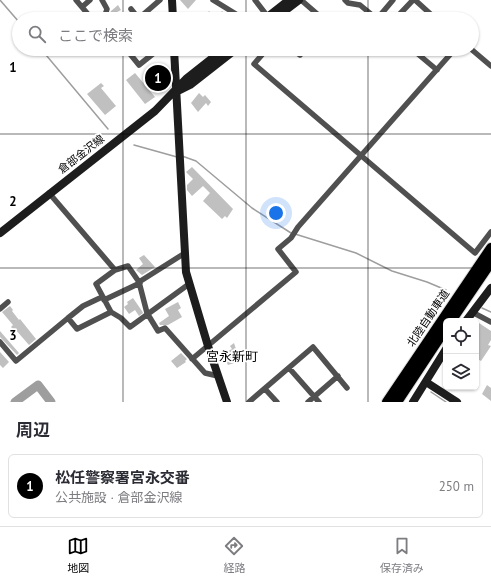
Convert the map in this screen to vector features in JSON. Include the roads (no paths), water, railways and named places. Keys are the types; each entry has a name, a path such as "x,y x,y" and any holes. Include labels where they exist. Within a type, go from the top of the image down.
{"highway":[{"name":"北陸自動車道","path":"387,402 491,248"},
{"name":"北陸自動車道","path":"453,318 491,262"},
{"name":"北陸自動車道","path":"397,402 443,333"}],"street":[{"path":"76,0 86,12"},
{"path":"82,7 90,0"},
{"path":"102,0 107,9 106,12"},
{"path":"147,12 160,0"},
{"path":"172,0 173,12"},
{"path":"213,0 233,12"},
{"path":"255,0 264,12"},
{"path":"276,12 289,0"},
{"path":"279,12 300,0 315,12"},
{"path":"345,0 348,3 360,5 368,12"},
{"path":"383,12 393,0"},
{"path":"402,12 414,0 423,3 430,12"},
{"path":"132,56 139,65 150,56"},
{"path":"174,56 186,272 208,346 227,402"},
{"name":"倉部金沢線","path":"0,233 155,111 186,79 215,56"},
{"name":"倉部金沢線","path":"175,92 190,85 227,56"},
{"path":"261,56 254,64 475,253 491,232"},
{"path":"420,56 437,70"},
{"path":"192,359 296,272 278,249 294,234 449,56"},
{"path":"479,56 491,66"},
{"path":"50,193 115,270"},
{"path":"0,342 16,361 83,306 140,283 185,253"},
{"path":"189,284 148,313 130,327 112,312 103,299 96,284 115,270 128,266 140,283 148,313 158,331 165,328 205,373 218,376"},
{"path":"468,318 491,288"},
{"path":"0,309 8,302"},
{"path":"68,318 77,328 112,312"},
{"path":"472,312 491,322"},
{"path":"249,402 313,348 347,388"},
{"path":"413,402 443,354"},
{"path":"289,368 318,402"},
{"path":"308,402 338,376"},
{"path":"426,382 457,402"},
{"path":"265,389 277,402"}],"waterway":[{"path":"0,0 12,14"},
{"path":"47,56 108,129"},
{"path":"134,145 177,157"},
{"path":"182,156 196,161 252,208 291,233"},
{"path":"295,234 356,253 392,271 427,282 446,290"},
{"path":"482,308 491,312"},
{"path":"15,402 38,385 51,402"},
{"path":"431,392 446,402"}],"place":[{"name":"松任警察署宮永交番","path":"158,78"}],"district":[{"name":"宮永新町","path":"232,356"}]}
